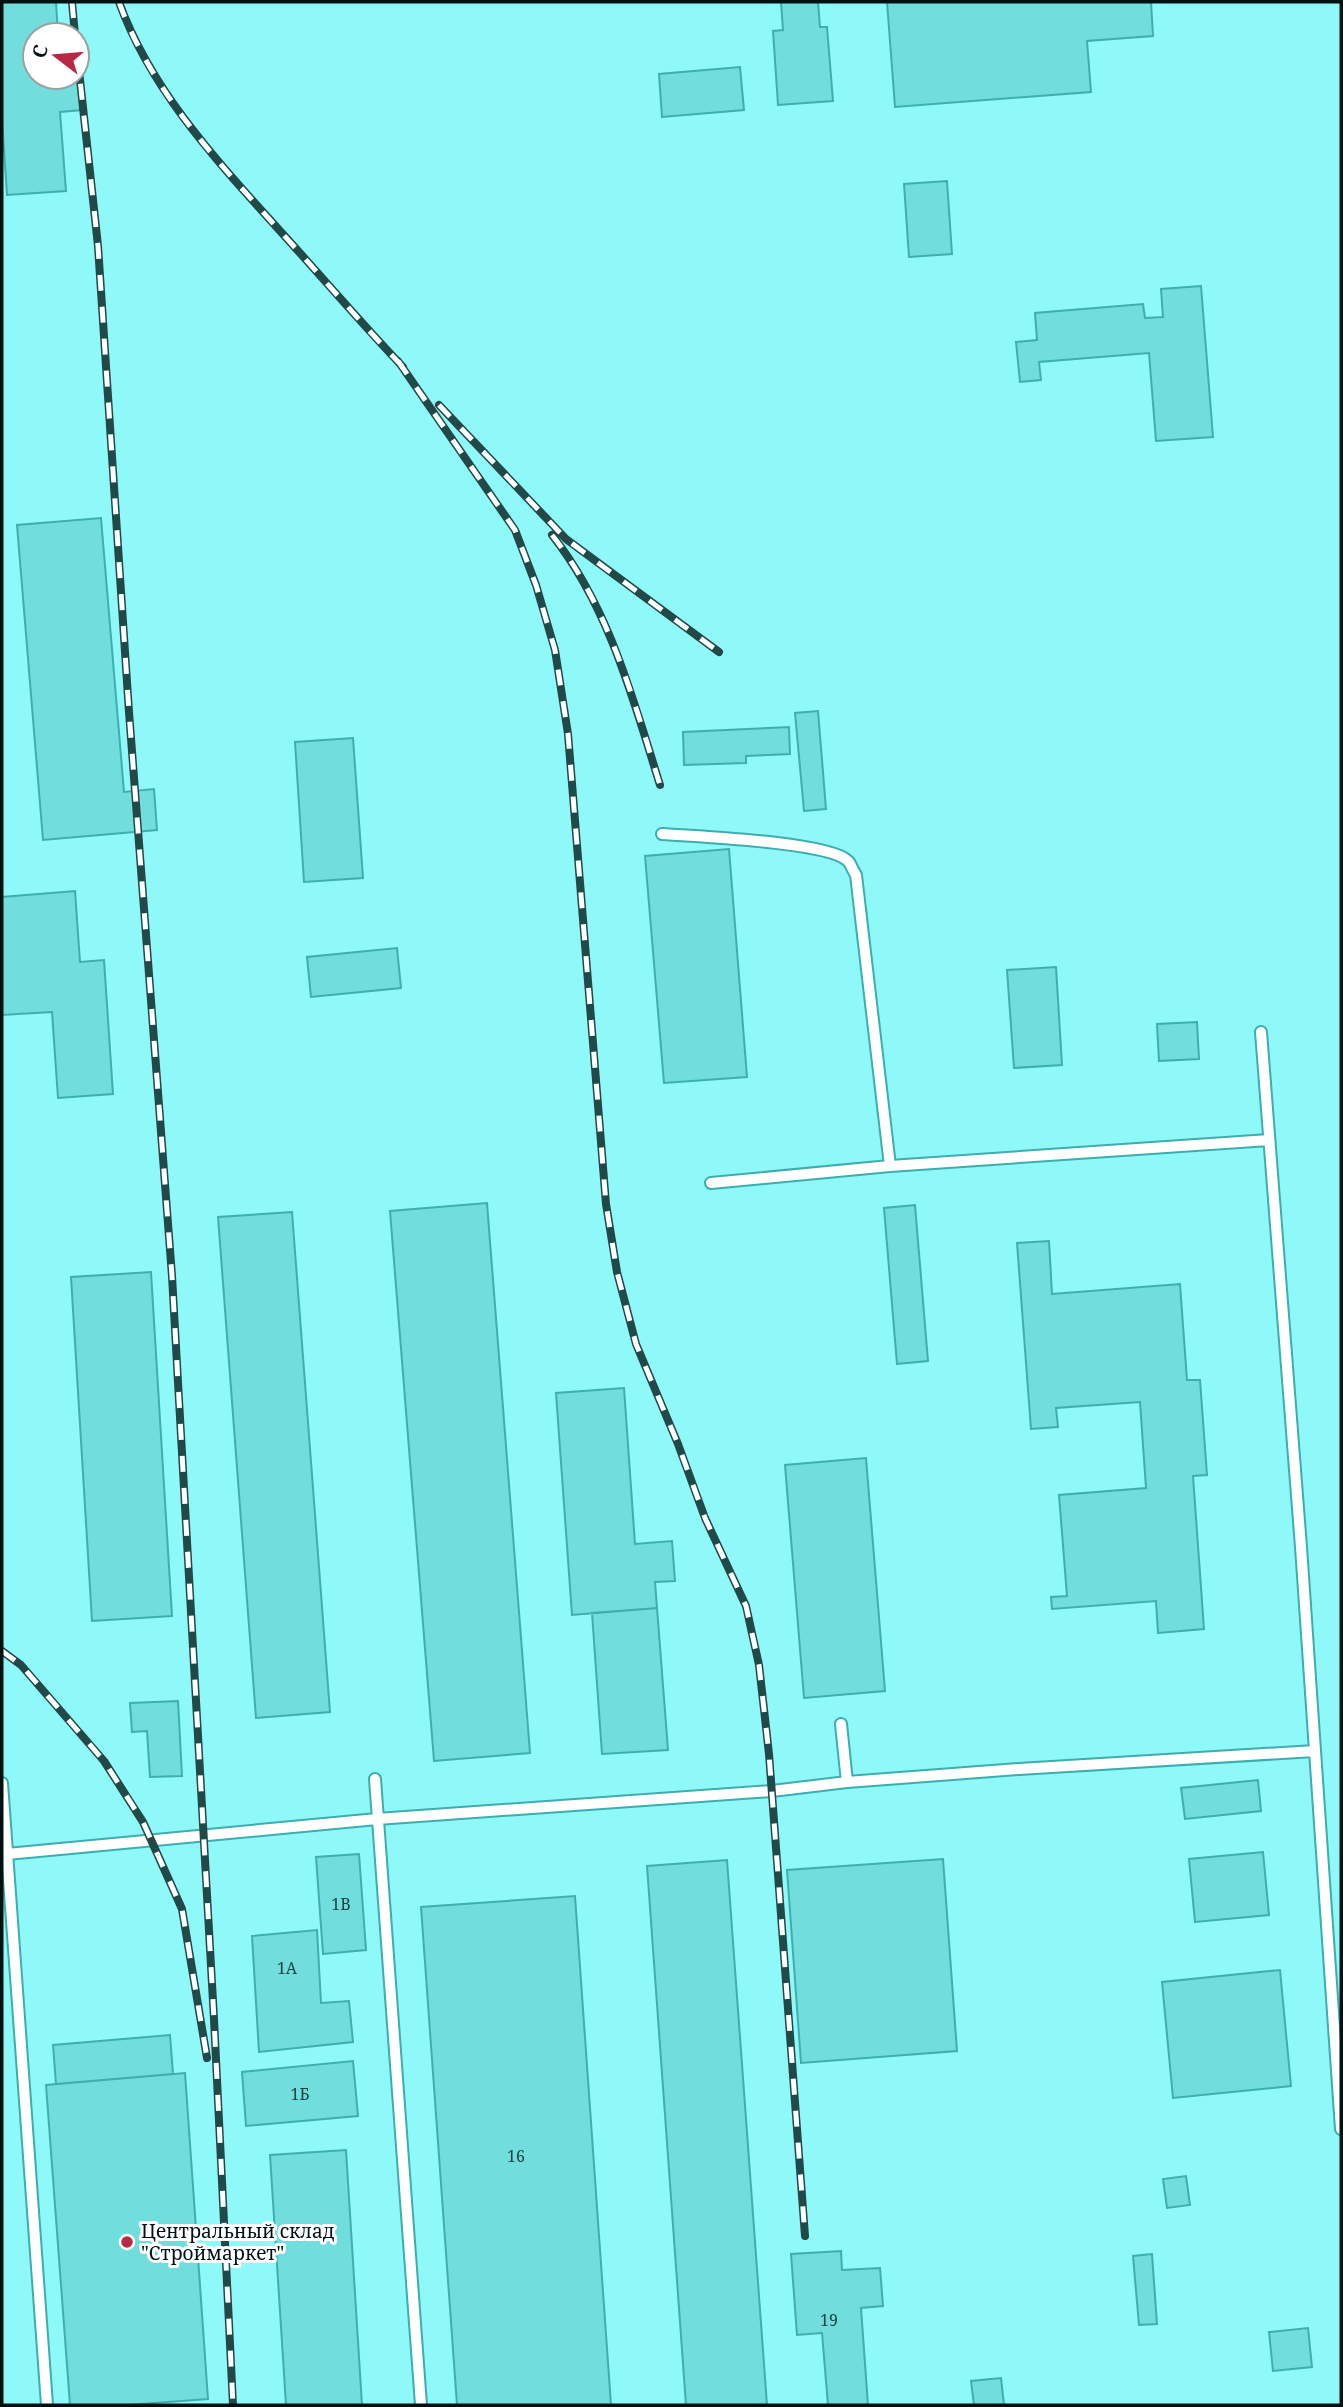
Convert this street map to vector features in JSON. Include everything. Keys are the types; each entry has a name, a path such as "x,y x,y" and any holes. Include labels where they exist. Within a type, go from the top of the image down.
{"lane":[{"path":"662,834 766,841 829,853 847,860 856,875 890,1166"},
{"path":"1261,1032 1341,2129"},
{"path":"711,1183 890,1166 1269,1140"},
{"path":"841,1724 846,1782"},
{"path":"7,1854 377,1819 772,1791 846,1782 1315,1751"},
{"path":"375,1779 421,2405"},
{"path":"2,1783 47,2405"}],"building":[{"path":"2,2 56,2 57,21 21,21 21,91 80,91 82,110 60,112 66,191 7,195 2,119"},
{"path":"781,2 818,2 820,27 827,27 833,101 778,105 773,31 783,30"},
{"path":"887,2 1151,2 1153,36 1087,41 1091,92 895,107"},
{"path":"740,67 744,110 662,117 659,74"},
{"path":"947,181 952,254 909,257 904,184"},
{"path":"1201,286 1213,437 1156,441 1149,353 1039,362 1041,380 1020,382 1016,342 1037,340 1035,313 1143,304 1145,318 1163,317 1161,289"},
{"path":"101,518 124,792 154,789 157,830 43,840 17,525"},
{"path":"818,711 826,809 804,811 795,713"},
{"path":"789,727 790,754 746,756 746,763 684,765 683,732"},
{"path":"353,738 363,878 304,882 295,742"},
{"path":"729,849 747,1077 664,1083 645,856"},
{"path":"75,891 80,962 104,960 113,1094 58,1098 52,1012 2,1015 2,897"},
{"path":"397,948 401,988 311,997 307,957"},
{"path":"1056,967 1062,1065 1014,1068 1007,970"},
{"path":"1197,1022 1199,1059 1159,1061 1157,1024"},
{"path":"487,1203 530,1753 434,1761 390,1211"},
{"path":"915,1205 928,1361 897,1364 884,1208"},
{"path":"292,1212 330,1712 256,1718 218,1217"},
{"path":"1049,1241 1052,1294 1180,1284 1187,1380 1200,1380 1207,1475 1193,1476 1204,1629 1158,1633 1156,1601 1052,1609 1051,1597 1067,1596 1059,1495 1146,1488 1140,1402 1056,1408 1058,1427 1031,1429 1017,1243"},
{"path":"151,1272 172,1616 92,1621 71,1277"},
{"path":"624,1388 635,1544 672,1541 675,1581 655,1582 657,1608 572,1615 556,1393"},
{"path":"866,1458 885,1691 804,1698 785,1465"},
{"path":"657,1608 668,1750 602,1754 592,1613"},
{"path":"178,1701 182,1776 150,1777 147,1731 132,1732 130,1703"},
{"path":"1258,1780 1261,1811 1185,1819 1181,1788"},
{"path":"1263,1852 1269,1915 1195,1922 1189,1859"},
{"path":"359,1854 366,1950 323,1954 316,1857"},
{"path":"943,1859 957,2051 801,2063 787,1870"},
{"path":"727,1860 767,2405 686,2405 647,1866"},
{"path":"575,1896 611,2405 457,2405 421,1907"},
{"path":"317,1930 321,2003 349,2001 353,2042 259,2052 252,1936"},
{"path":"1280,1970 1291,2086 1173,2098 1162,1982"},
{"path":"170,2035 173,2074 56,2084 53,2045"},
{"path":"353,2061 358,2116 246,2126 242,2072"},
{"name":"Центральный склад \"Строймаркет\"","path":"185,2073 208,2399 127,2405 70,2405 46,2085"},
{"path":"346,2150 362,2405 286,2405 270,2155"},
{"path":"1186,2176 1190,2205 1167,2208 1163,2179"},
{"path":"841,2251 842,2270 880,2268 883,2306 861,2308 868,2405 828,2405 822,2333 797,2335 791,2254"},
{"path":"1152,2254 1157,2324 1139,2325 1133,2256"},
{"path":"1308,2328 1312,2367 1273,2371 1269,2332"},
{"path":"1001,2378 1004,2405 974,2405 971,2381"}],"railway":[{"path":"72,2 74,21"},
{"path":"119,2 149,66 188,124 403,367"},
{"path":"81,91 98,246 129,712 172,1276 233,2405"},
{"path":"398,361 515,530 536,585 555,650 568,734 606,1204 617,1272 636,1344 678,1444 705,1518 746,1606 759,1665 769,1754 805,2236"},
{"path":"439,405 566,539 719,652"},
{"path":"552,535 572,563 604,623 629,687 660,785"},
{"path":"2,1651 21,1665 104,1761 143,1822 182,1909 207,2058"}],"place":[{"name":"Центральный склад \"Строймаркет\"","path":"127,2242"}]}
